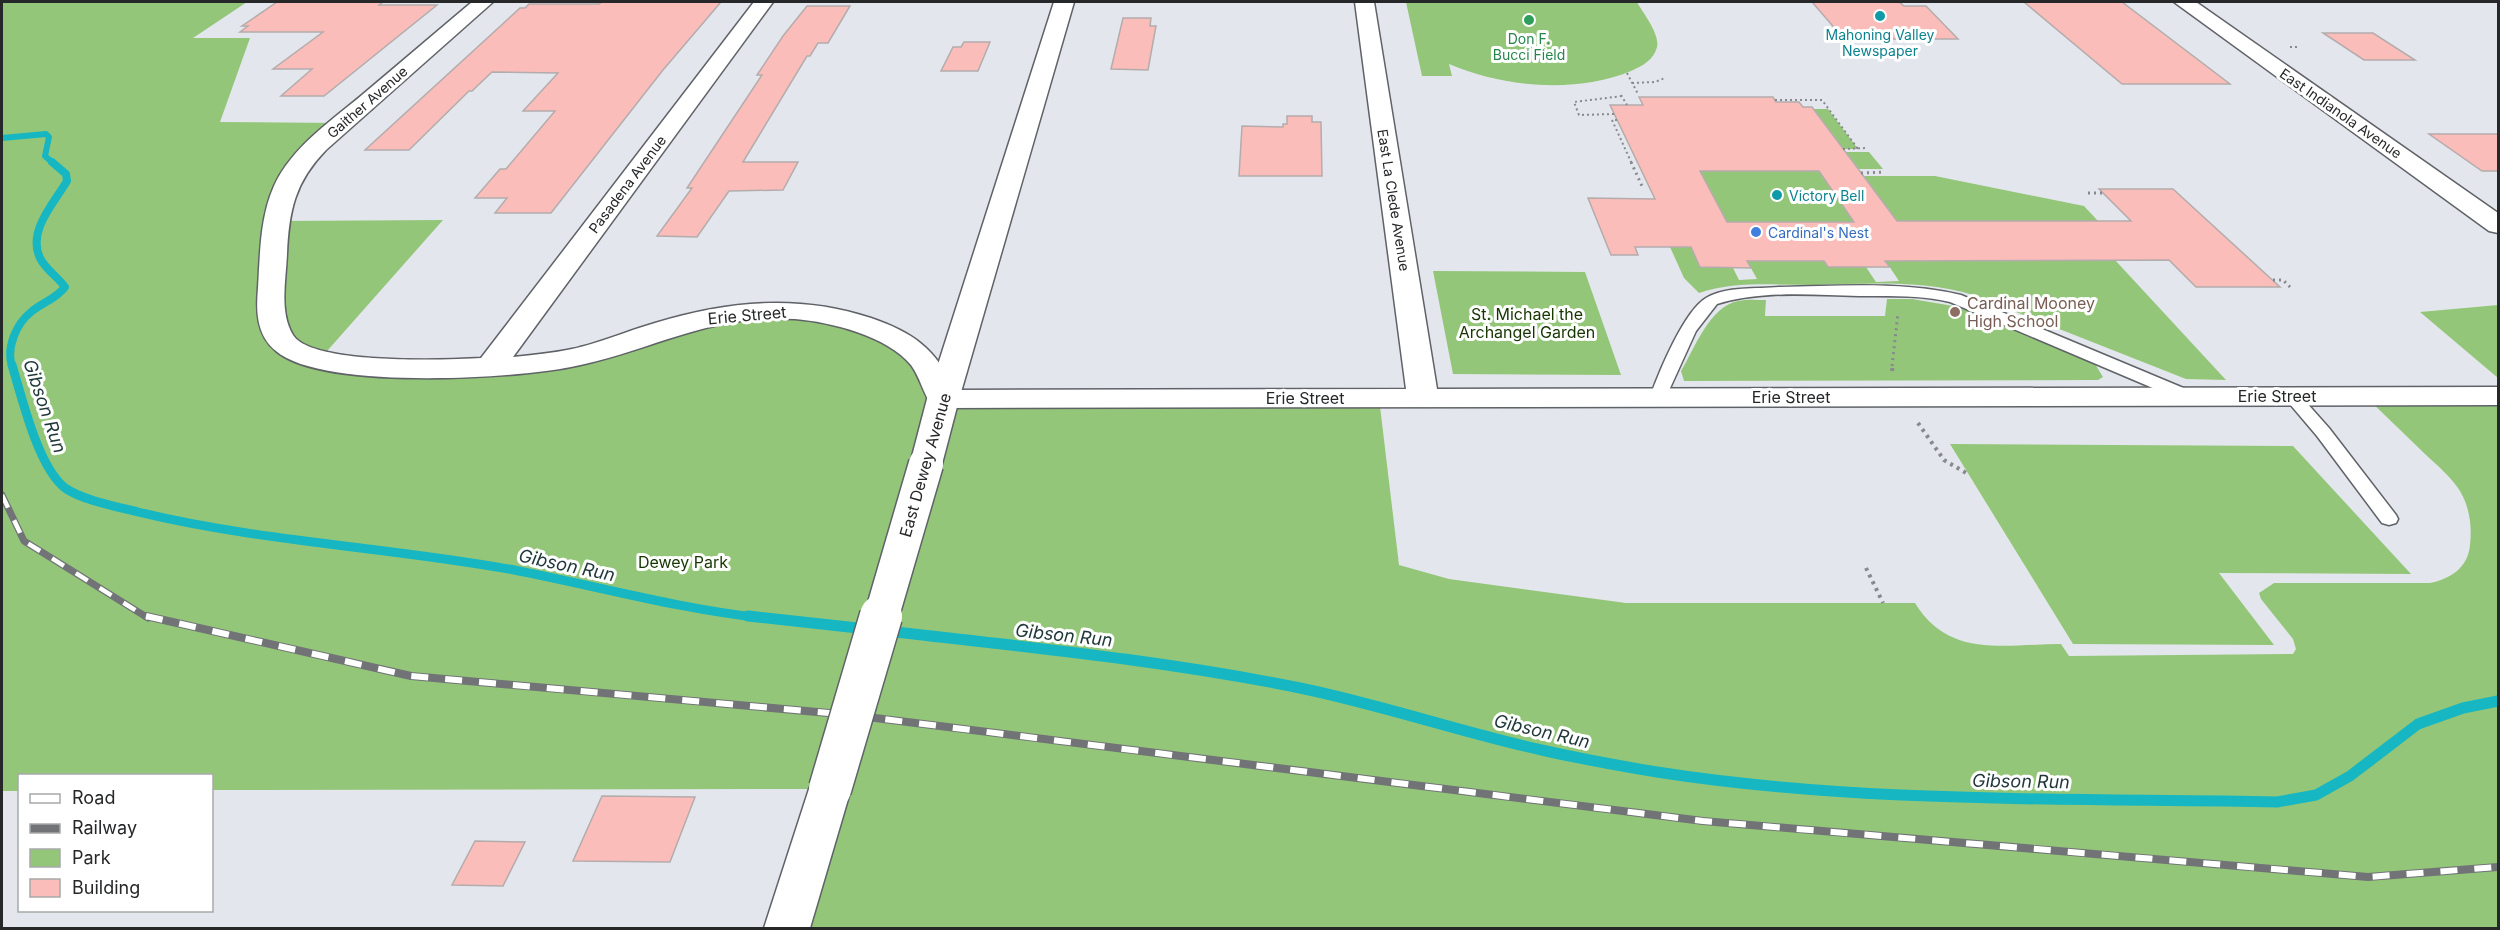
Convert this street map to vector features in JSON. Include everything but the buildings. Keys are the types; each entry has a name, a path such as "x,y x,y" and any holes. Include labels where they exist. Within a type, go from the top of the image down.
{"street":[{"name":"Gaither Avenue","path":"278,222 286,187 307,156 483,2"},
{"name":"Pasadena Avenue","path":"490,367 764,2"},
{"name":"East Dewey Avenue","path":"787,928 926,464 943,399 1064,2"},
{"name":"East La Clede Avenue","path":"1365,2 1423,398"},
{"name":"East Indianola Avenue","path":"2184,2 2499,225"},
{"name":"Erie Street","path":"278,222 270,314 276,330 286,345 310,358 369,367 530,365 571,358 701,319 757,311 794,311 820,313 853,321 897,339 926,362 943,399 2499,396"}],"lane":[{"path":"1658,397 1669,366 1702,310 1711,301 1723,296 1752,292 1923,293 1961,300 2154,380 2187,396"},
{"path":"2291,396 2323,432 2389,519"}],"path":[{"path":"1627,73 1638,94"},
{"path":"1632,83 1665,78"},
{"path":"1614,114 1579,115 1574,102 1622,95 1627,105"},
{"path":"1596,99 1599,105"},
{"path":"1775,100 1822,100 1858,148"},
{"path":"1617,120 1612,120 1642,186"},
{"path":"1843,149 1867,148"},
{"path":"1861,173 1885,172"},
{"path":"2088,193 2103,193"},
{"path":"2273,280 2283,280 2290,286"},
{"path":"1895,338 1897,320"},
{"path":"1866,568 1883,603"}],"green space":[{"name":"Dewey Park","path":"2,2 247,2 193,38 250,38 220,122 344,123 318,145 278,221 443,220 320,359 543,363 670,327 794,311 897,339 943,399 1379,398 1399,565 1449,579 1626,603 1915,603 1929,621 1944,633 1961,641 1999,646 2061,644 2069,656 2293,654 2296,649 2293,639 2261,599 2259,593 2274,583 2430,583 2444,579 2457,571 2469,553 2470,518 2460,491 2444,471 2365,396 2498,396 2498,928 787,928 829,789 213,790 213,774 18,774 18,791 2,791"},
{"path":"1406,2 1637,2 1654,30 1657,47 1650,59 1639,67 1610,78 1587,83 1539,85 1515,82 1470,72 1449,64 1452,76 1422,76"},
{"path":"1814,109 1828,109 1858,149 1843,149"},
{"path":"1846,152 1869,152 1883,169 1859,169"},
{"path":"1700,171 1819,171 1854,222 1727,222"},
{"path":"1864,176 1935,176 2084,206 2098,221 1897,221"},
{"path":"1670,247 1691,247 1700,267 1733,268 1739,280 1757,279 1747,261 1824,261 1828,267 1866,267 1876,282 1899,281 1883,257 1899,261 2115,260 2226,380 2186,379 1973,295 1953,290 1893,284 1755,284 1699,293 1684,278"},
{"name":"St. Michael the Archangel Garden","path":"1433,271 1585,272 1621,375 1453,374"},
{"path":"1887,299 1912,299 1959,307 2086,359 2095,364 2103,377 2098,380 1684,381 1681,371 1698,340 1711,320 1728,305 1741,300 1766,300 1765,316 1885,316"},
{"path":"2498,305 2498,378 2420,312"},
{"path":"1950,444 2293,446 2411,574 2219,573 2274,645 2073,644"}],"waterway":[{"name":"Gibson Run","path":"2,138 46,134 49,137 45,156 54,164"},
{"name":"Gibson Run","path":"12,366 11,344 21,323 31,312 58,295 65,287 42,262 37,248 39,228 67,181 66,174 52,162"},
{"name":"Gibson Run","path":"12,365 32,431 47,465 65,488 90,500 184,522 467,562 700,609 762,618"},
{"name":"Gibson Run","path":"748,616 867,629"},
{"name":"Gibson Run","path":"887,631 1094,655 1249,678 1331,695 1546,751 1657,772 1811,790 1966,798 2277,802 2316,795 2350,776 2418,724 2463,708 2498,701"}],"railway":[{"path":"2,495 24,541 148,618"},
{"path":"146,616 411,676 851,715 1703,821 2368,877 2498,867"}],"place":[{"name":"Mahoning Valley Newspaper","path":"1880,16"},
{"name":"Don F. Bucci Field","path":"1529,20"},
{"name":"Victory Bell","path":"1777,195"},
{"name":"Cardinal's Nest","path":"1756,232"},
{"name":"Cardinal Mooney High School","path":"1955,312"}]}
